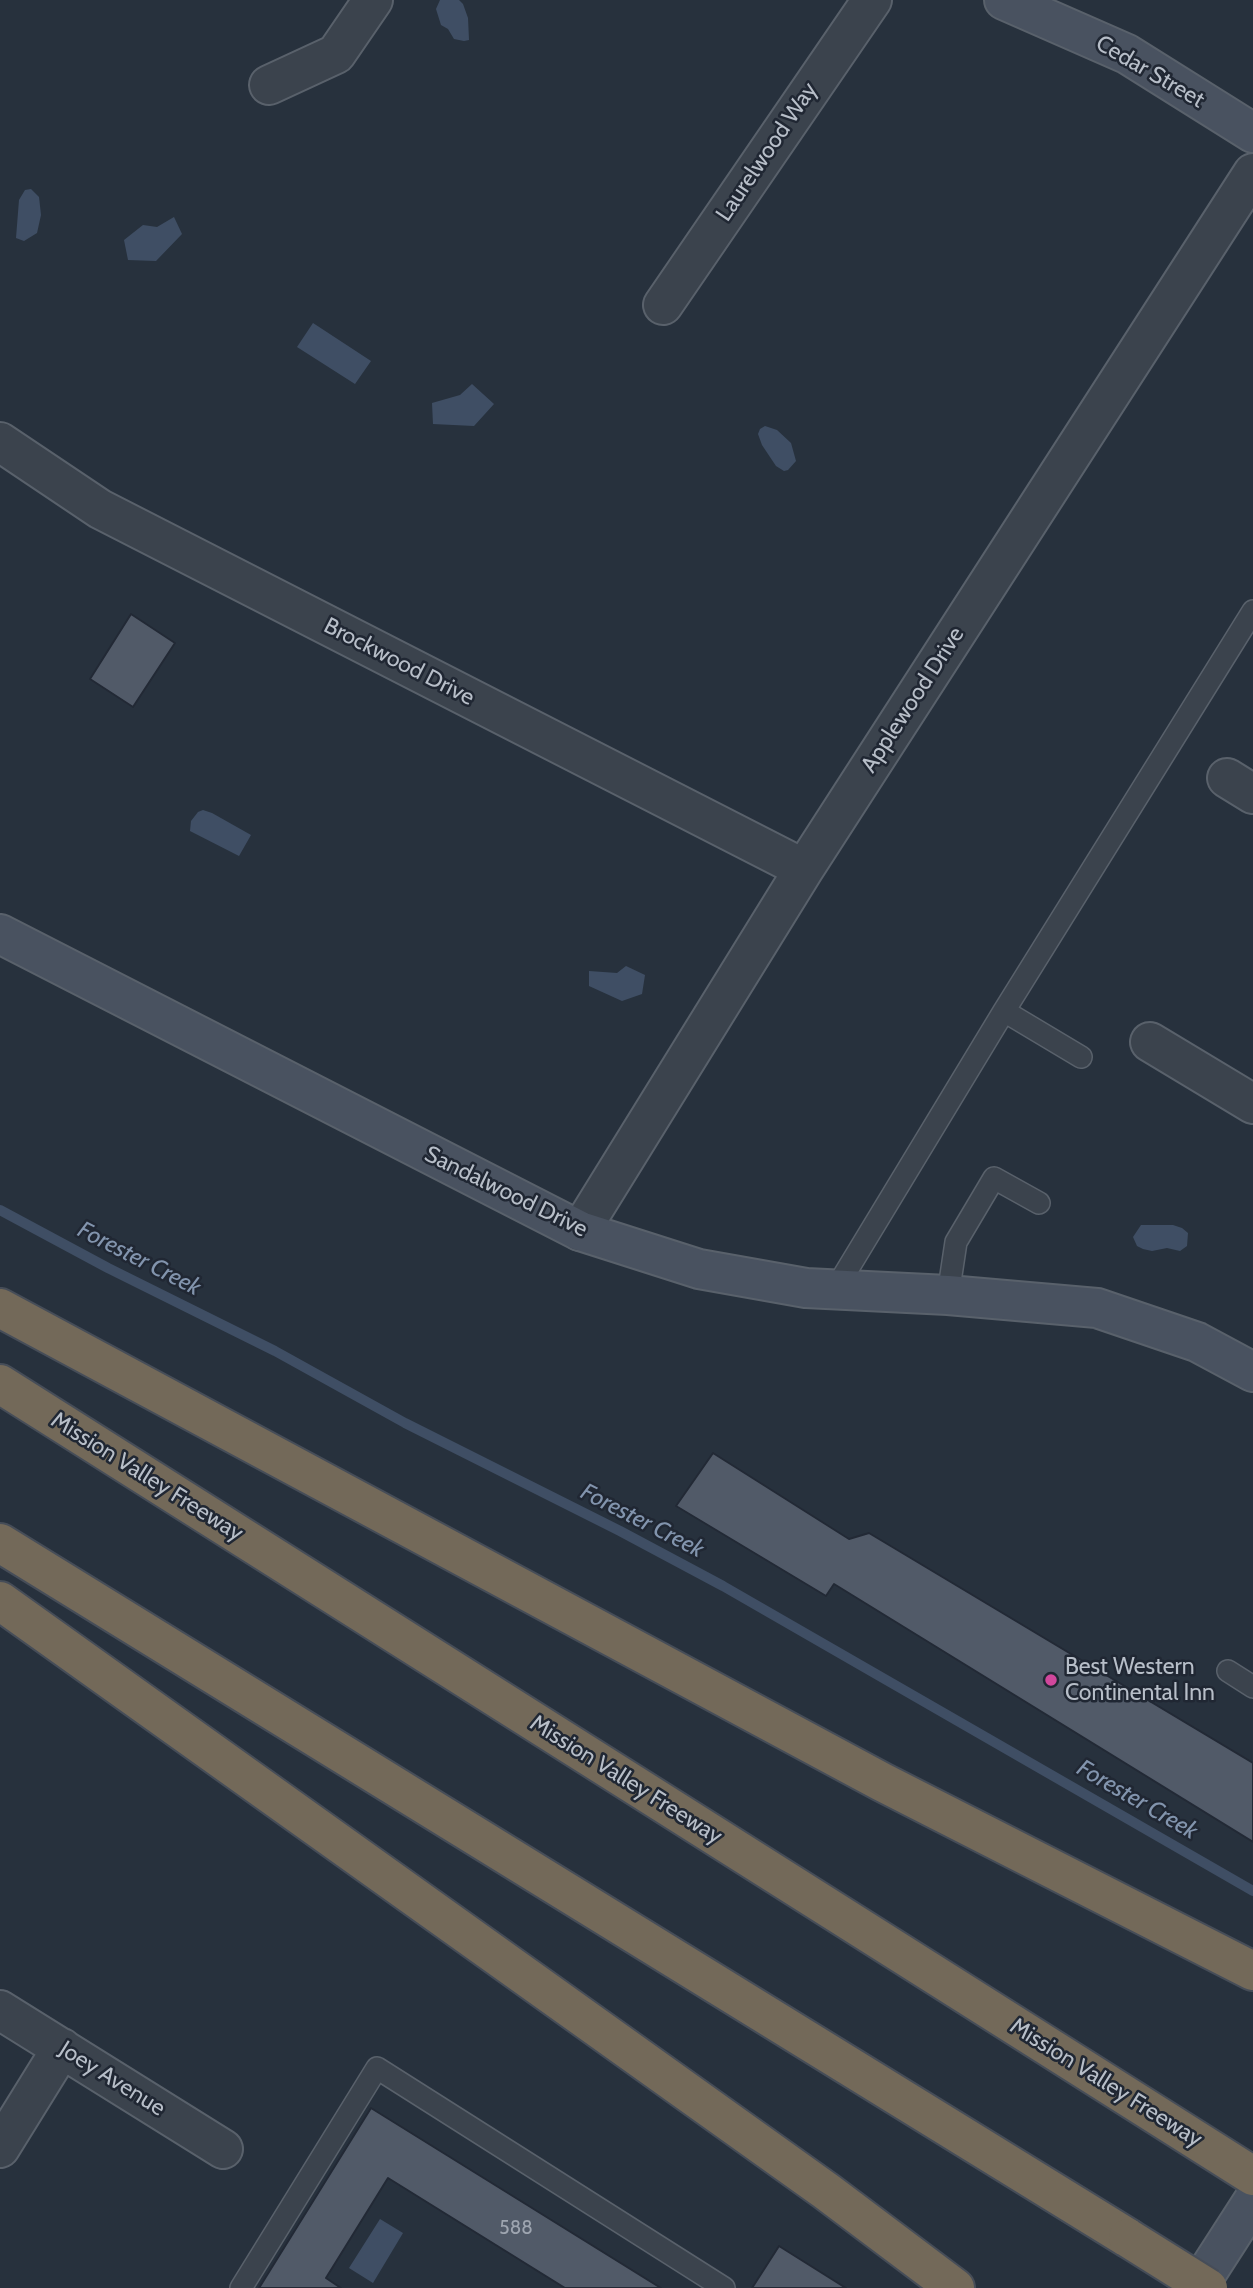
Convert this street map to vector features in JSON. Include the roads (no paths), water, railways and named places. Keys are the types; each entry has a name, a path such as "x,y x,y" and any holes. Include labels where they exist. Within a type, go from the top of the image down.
{"highway":[{"path":"0,1308 882,1782 1253,1971"},
{"name":"Mission Valley Freeway","path":"0,1384 1253,2176"},
{"path":"0,1543 1208,2288"},
{"path":"0,1601 826,2191 955,2288"}],"street":[{"path":"269,85 336,54 373,0"},
{"name":"Laurelwood Way","path":"663,305 872,0"},
{"name":"Cedar Street","path":"1004,0 1127,54 1253,133"},
{"name":"Applewood Drive","path":"580,1231 804,869 1253,173"},
{"name":"Brockwood Drive","path":"0,442 100,509 804,869"},
{"name":"Sandalwood Drive","path":"0,934 580,1231 699,1269 806,1288 948,1295 1097,1308 1197,1342 1253,1372"},
{"path":"1150,1042 1253,1104"},
{"name":"Joey Avenue","path":"0,2010 223,2149"},
{"path":"0,2148 62,2048"},
{"path":"1197,2288 1253,2201"}],"lane":[{"path":"835,1290 1004,1011 1253,611"},
{"path":"1004,1011 1081,1057"},
{"path":"948,1295 956,1242 994,1178 1039,1203"},
{"path":"1228,1671 1253,1686"},
{"path":"241,2288 377,2068 724,2288"}],"water":[{"path":"440,0 459,0 463,4 468,18 469,40 454,39 448,29 441,25 436,9"},
{"path":"31,189 39,197 41,215 37,233 24,241 16,238 19,200 25,190"},
{"path":"174,217 182,234 156,261 128,260 124,240 143,225 157,227"},
{"path":"313,323 371,361 355,384 297,347"},
{"path":"472,384 494,404 474,426 433,424 432,403 460,395"},
{"path":"765,426 777,430 791,443 796,461 788,470 784,471 776,466 762,445 758,434"},
{"path":"203,810 251,835 239,856 190,831 191,821"},
{"path":"626,966 645,975 642,994 622,1001 589,986 589,971 617,973"},
{"path":"1141,1225 1173,1225 1182,1228 1188,1233 1187,1246 1180,1251 1167,1248 1152,1251 1143,1249 1137,1246 1133,1237"},
{"path":"380,2219 403,2233 373,2283 349,2268"}],"waterway":[{"name":"Forester Creek","path":"0,1210 108,1268 275,1351 405,1423 723,1586 1253,1891"}],"place":[{"name":"Best Western Continental Inn","path":"1051,1680"}]}
